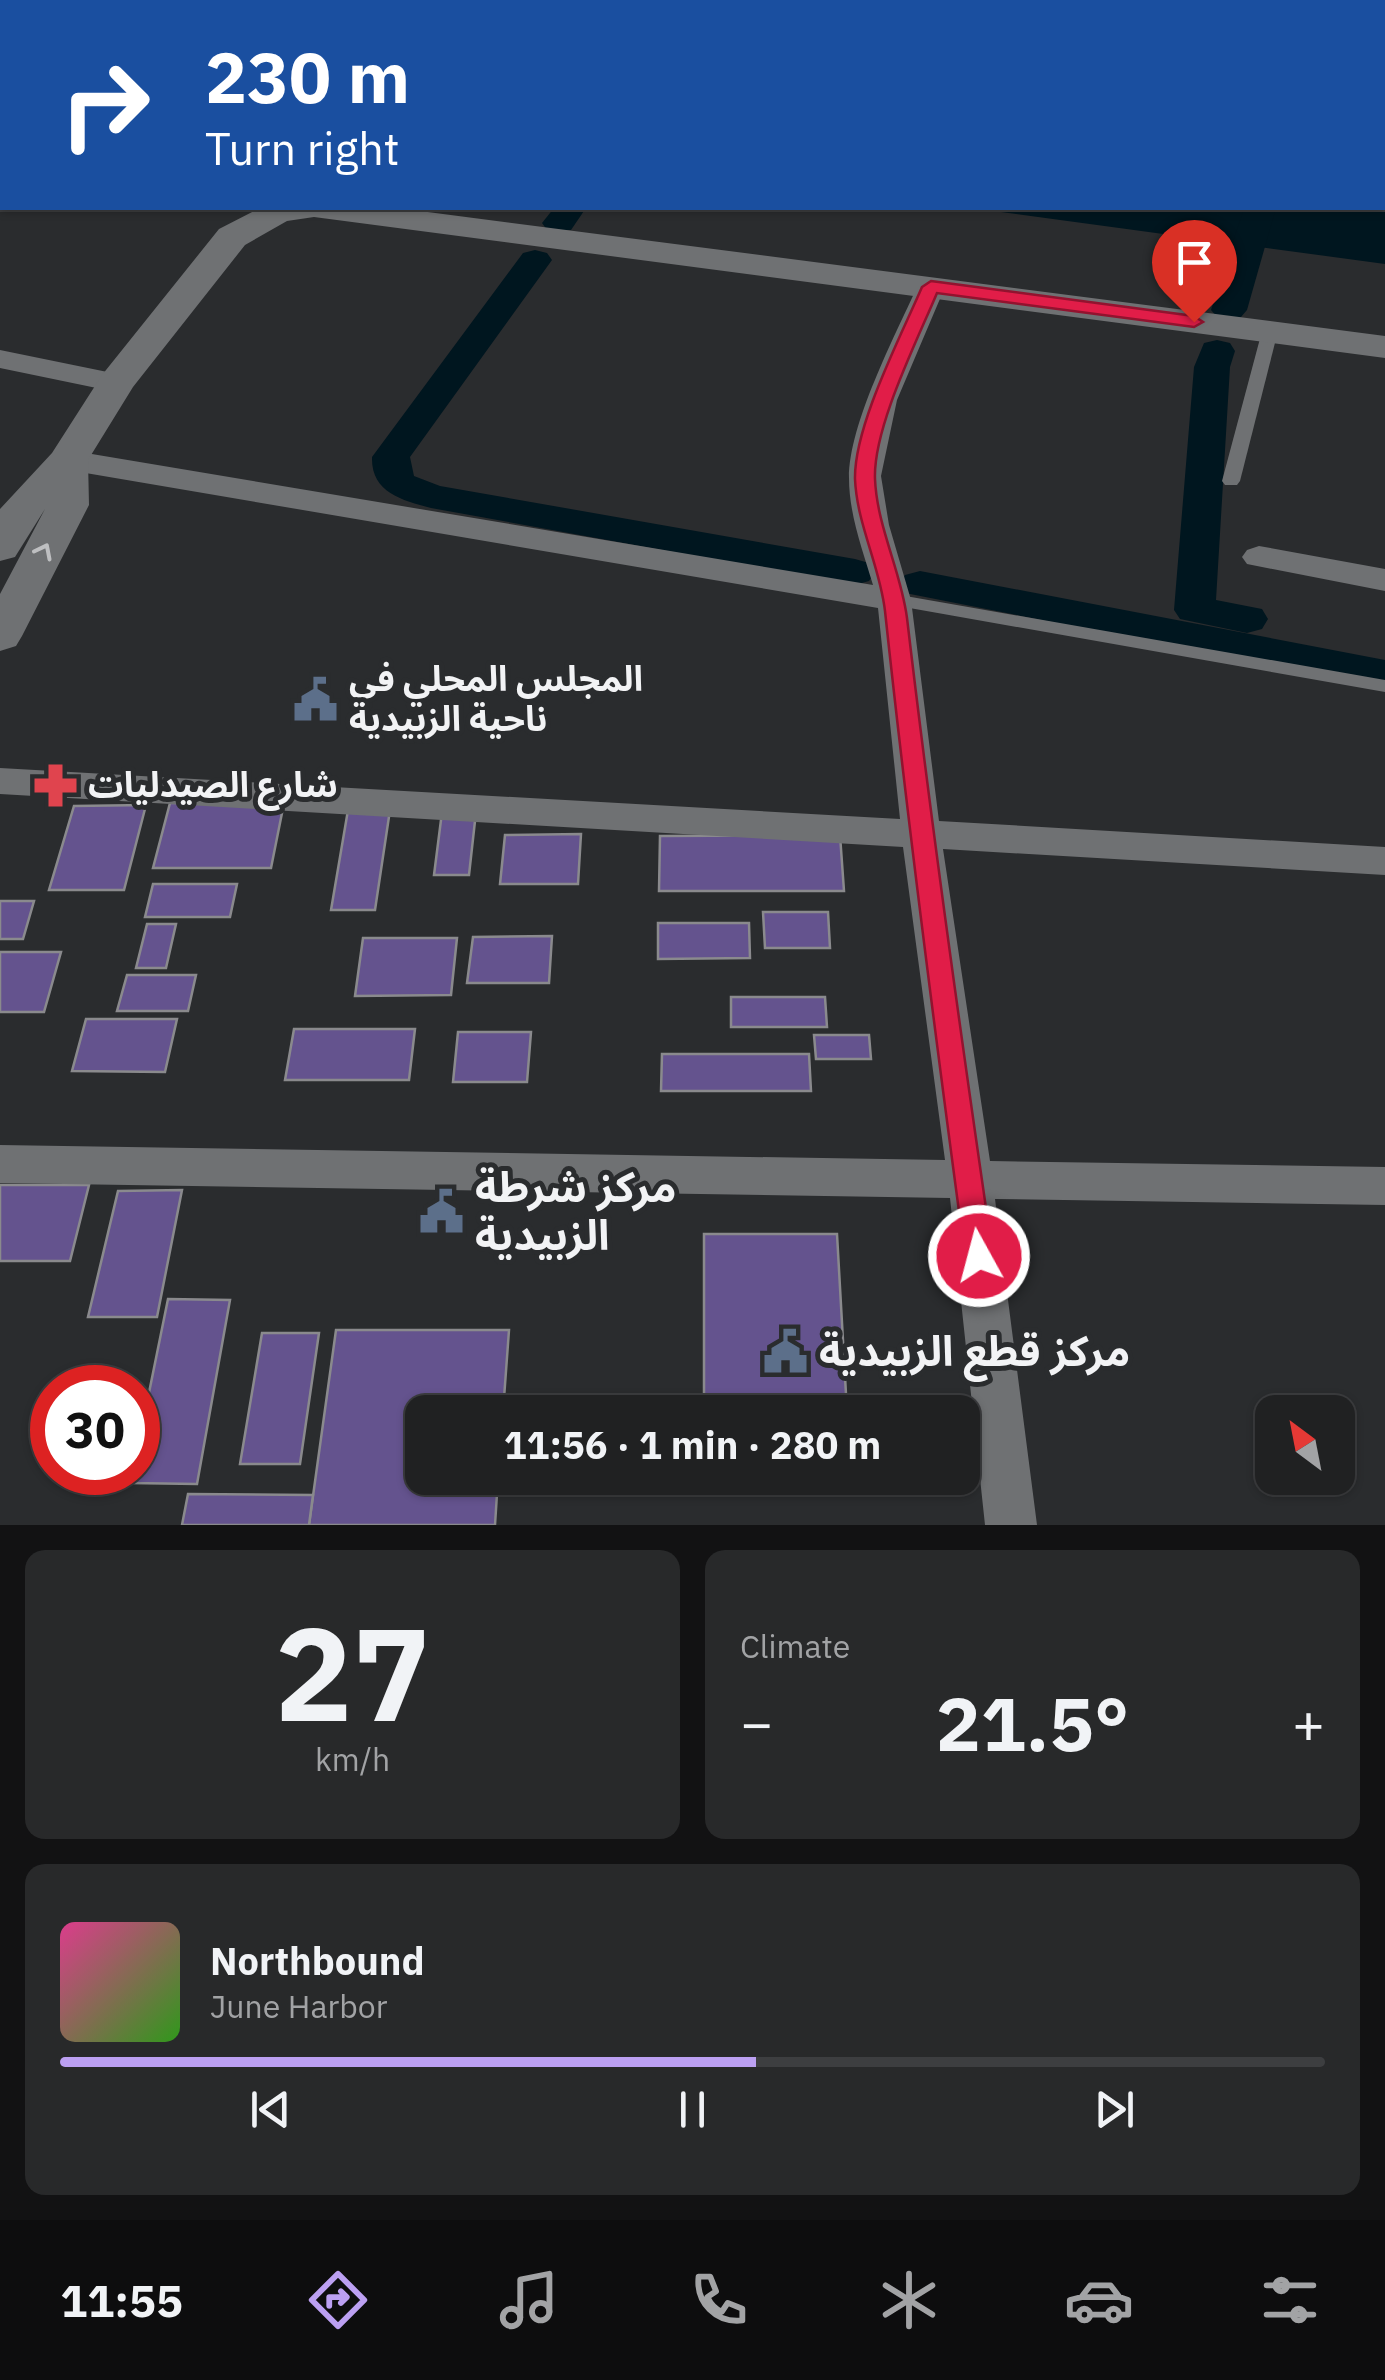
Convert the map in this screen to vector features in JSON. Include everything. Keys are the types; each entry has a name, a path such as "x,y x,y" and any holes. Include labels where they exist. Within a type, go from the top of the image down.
{"street":[{"path":"0,548 18,512 68,460 116,383 232,237 252,222 289,210"},
{"path":"335,210 1385,346"},
{"path":"931,287 882,400 865,476 872,525 894,600 920,835 970,1179 1011,1525"},
{"path":"0,359 116,383"},
{"path":"68,460 894,600"},
{"path":"0,636 68,505 68,460"},
{"path":"1259,557 1385,580"},
{"path":"0,782 1384,866"},
{"path":"0,1164 1385,1186"}],"lane":[{"path":"1231,481 1270,332"},
{"path":"894,600 1385,686"}],"water":[{"path":"986,210 1385,210 1385,264"}],"building":[{"path":"170,803 284,803 271,868 153,868"},
{"path":"146,805 124,890 49,890 74,806"},
{"path":"348,810 390,810 375,910 331,910"},
{"path":"442,812 476,812 469,875 434,875"},
{"path":"581,834 578,884 500,884 505,835"},
{"path":"840,835 844,891 659,891 660,836"},
{"path":"153,884 237,884 230,917 145,917"},
{"path":"0,901 34,901 23,939 0,939"},
{"path":"763,912 828,912 830,948 765,948"},
{"path":"658,923 749,923 750,958 658,959"},
{"path":"147,924 176,924 166,968 136,968"},
{"path":"552,936 549,983 467,983 473,937"},
{"path":"363,938 457,938 451,995 355,996"},
{"path":"0,952 61,952 44,1012 0,1012"},
{"path":"127,975 196,975 188,1011 117,1011"},
{"path":"731,997 825,997 827,1027 731,1027"},
{"path":"86,1019 177,1019 165,1072 72,1071"},
{"path":"294,1029 415,1029 409,1080 285,1080"},
{"path":"458,1032 531,1032 527,1082 453,1082"},
{"path":"814,1035 869,1035 871,1059 816,1059"},
{"path":"662,1054 809,1054 811,1091 661,1091"},
{"path":"0,1185 89,1185 70,1261 0,1261"},
{"path":"182,1190 157,1317 88,1317 118,1191"},
{"path":"704,1234 837,1234 846,1395 704,1395"},
{"path":"168,1299 230,1300 197,1484 160,1483 160,1365 155,1365"},
{"path":"336,1330 509,1330 504,1395 405,1395 405,1495 497,1495 495,1525 309,1525"},
{"path":"262,1333 319,1333 300,1464 240,1464"},
{"path":"188,1494 313,1495 309,1525 182,1525"}],"waterway":[{"path":"559,223 569,210"},
{"path":"1229,310 1259,210"},
{"path":"535,260 391,457 391,473 400,484 431,496 855,572"},
{"path":"1217,351 1212,367 1195,610 1247,619"},
{"path":"920,584 1385,674"}],"place":[{"name":"المجلس المحلي في ناحية الزبيدية","path":"316,699"},
{"name":"شارع الصيدليات","path":"55,785"},
{"name":"مركز شرطة الزبيدية","path":"442,1211"},
{"name":"مركز قطع الزبيدية","path":"786,1351"}],"route":[{"path":"979,1256 920,835 894,600 872,525 865,476 882,400 931,287 1194,322"}]}
